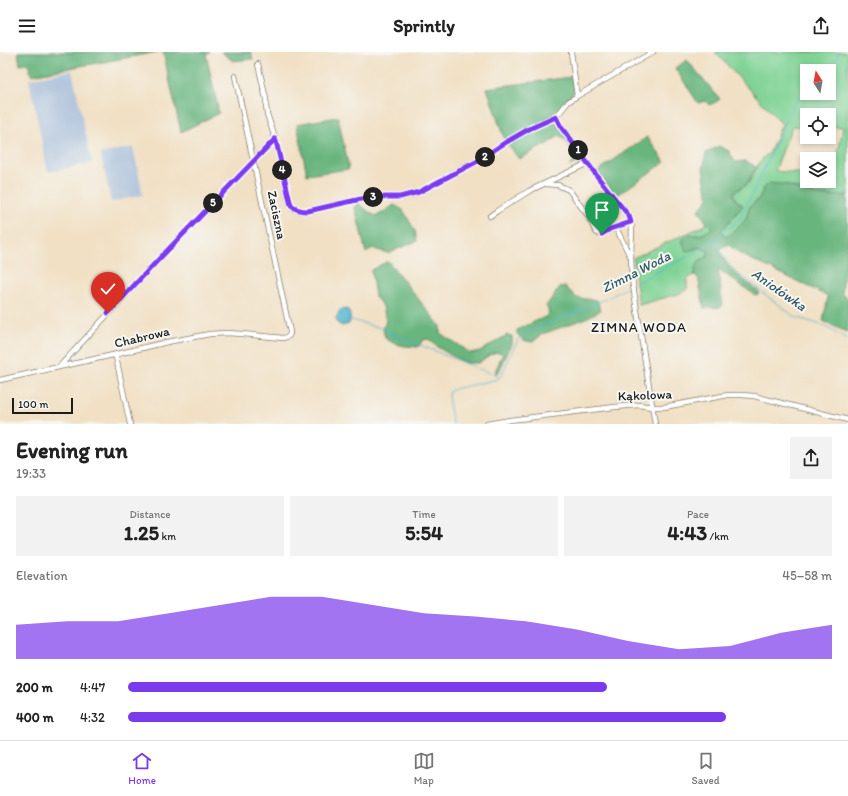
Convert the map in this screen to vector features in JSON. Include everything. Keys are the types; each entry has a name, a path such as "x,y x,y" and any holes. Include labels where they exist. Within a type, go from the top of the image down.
{"street":[{"path":"571,52 577,96"},
{"path":"258,64 266,100 267,114 276,141 291,206 298,210 308,211 361,199 400,197 419,192 478,161 529,129 556,117 568,102 653,52"},
{"name":"Zaciszna","path":"235,76 290,335"},
{"path":"556,117 561,127 600,180 625,210 631,222 632,279 655,424"},
{"path":"59,366 275,139"},
{"path":"490,216 526,193 588,163"},
{"path":"546,184 558,185 569,190 588,216 596,232 599,234 631,222"},
{"path":"613,228 617,230 631,259"},
{"name":"Chabrowa","path":"0,380 210,334 227,333 283,338 287,338 290,335"},
{"path":"113,355 116,357 130,424"},
{"name":"Kąkolowa","path":"487,424 615,407 639,405 664,407 742,394 848,420"}],"shaded area":[{"path":"72,70 92,163 48,172 29,79"},
{"path":"133,147 143,195 111,202 101,154"}],"green space":[{"path":"18,52 158,52 31,75 28,64 20,65"},
{"path":"163,52 210,52 206,54 219,113 181,132"},
{"path":"221,52 251,52 253,59 233,61"},
{"path":"715,52 848,52 848,196 813,194 787,185 764,188 759,199 750,206 746,219 725,238 720,231 742,206 742,204 736,200 733,193 749,182 759,163 769,154 782,124","holes":["800,108 836,108 836,127 843,127 836,164 836,188 800,188 800,173 775,171 792,126 800,127"]},
{"path":"687,60 720,99 709,105 705,101 698,103 675,68"},
{"path":"571,77 573,78 574,92 555,113 554,120 581,157 580,162 569,166 576,158 566,141 559,136 519,159 504,139 487,88"},
{"path":"338,117 349,169 307,175 297,124"},
{"path":"647,137 665,162 616,196 598,171"},
{"path":"719,146 729,151 735,162 746,161 756,167 748,183 733,193 736,200 743,206 721,231 725,237 732,233 746,219 750,206 759,199 764,188 770,183 787,185 813,194 833,196 847,195 848,237 842,293 848,299 848,333 823,321 828,296 740,254 729,245 719,249 722,256 736,274 759,292 755,295 718,269 723,305 720,307 704,308 698,277 694,275 697,265 708,256 708,251 700,247 686,251 682,240 688,236 703,234 712,228 698,210 708,198 703,169 706,153"},
{"path":"357,202 376,216 394,205 403,210 415,231 417,241 388,253 373,248 366,253 355,208"},
{"path":"707,223 713,228 706,233 691,235 682,240 683,243 692,250 700,247 708,251 708,256 698,263 694,275 687,280 687,289 678,294 639,305 633,258"},
{"path":"388,261 440,326 440,333 470,353 480,351 507,335 512,336 512,344 498,373 494,374 503,353 497,352 491,354 478,363 465,363 437,347 428,339 423,340 418,347 400,345 385,338 383,329 386,321 383,306 375,297 371,270"},
{"path":"565,286 577,298 597,300 601,310 586,318 543,334 532,342 523,340 517,334 517,330 547,316 549,311 546,306 560,287"}],"water":[{"path":"347,309 350,315 350,322 349,324 342,326 337,323 336,318 340,310"}],"waterway":[{"name":"Zimna Woda","path":"833,64 839,52"},
{"name":"Zimna Woda","path":"635,283 691,255 740,219 795,103 800,98"},
{"name":"Aniołówka","path":"716,239 723,256 738,274 795,317 821,325 848,340"},
{"name":"Zimna Woda","path":"453,424 448,396 449,392 454,389 498,379 501,376 518,339 521,336 608,298 632,285"},
{"path":"351,320 381,328 499,377"}],"district":[{"name":"ZIMNA WODA","path":"639,327"}],"route":[{"path":"108,313 275,139 291,206 294,209 308,211 370,197 400,197 414,194 478,161 529,129 556,117 561,127 600,180 629,216 631,222 610,229 602,234"}]}
